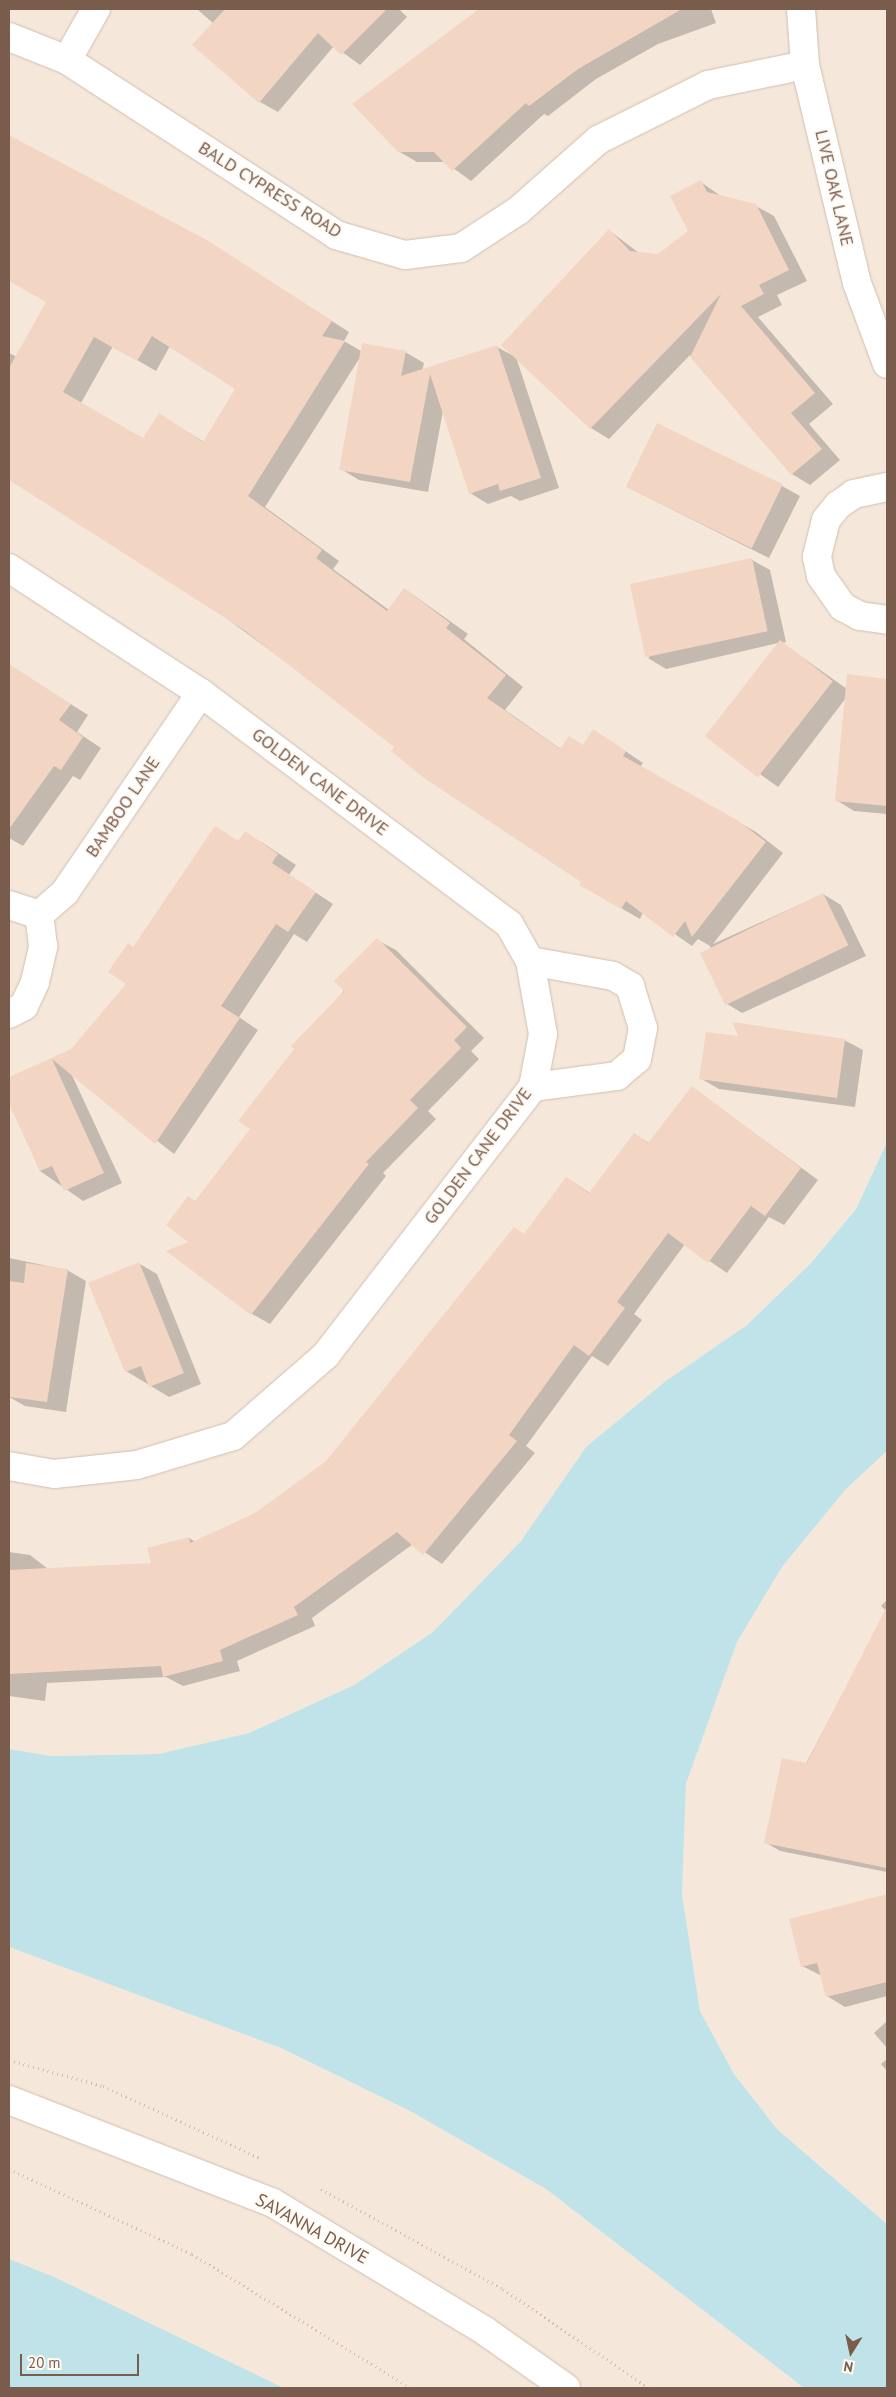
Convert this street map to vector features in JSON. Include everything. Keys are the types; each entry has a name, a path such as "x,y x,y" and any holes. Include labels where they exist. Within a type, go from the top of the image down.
{"street":[{"path":"67,60 96,9"},
{"name":"LIVE OAK LANE","path":"801,9 805,65 857,283 887,364"},
{"name":"BALD CYPRESS ROAD","path":"9,37 67,60 336,235 404,254 461,248 519,210 598,140 708,86 805,65"},
{"path":"887,487 854,494 838,505 826,520 817,556 821,576 843,607 860,616 887,620"},
{"name":"GOLDEN CANE DRIVE","path":"9,568 201,693 509,924 530,961 542,1034 533,1087 326,1355 233,1436 137,1465 54,1474 9,1466"},
{"name":"BAMBOO LANE","path":"39,915 65,892 201,693"},
{"path":"9,905 39,915 43,946 35,982 24,1006 9,1014"},
{"path":"530,961 613,976 630,986 643,1028 637,1059 617,1076 533,1087"},
{"name":"SAVANNA DRIVE","path":"9,2100 273,2203 485,2331 566,2388"}],"path":[{"path":"9,2169 192,2254 411,2388"}],"shaded area":[{"path":"9,9 887,9 887,1142 856,1209 811,1263 747,1325 667,1380 586,1447 521,1541 433,1632 354,1685 249,1733 158,1754 51,1756 9,1749"},
{"path":"887,1451 887,2224 777,2129 734,2074 700,2011 682,1894 686,1784 737,1642 782,1567 846,1489"},
{"path":"9,1947 281,2048 410,2111 546,2189 804,2388 284,2388 9,2259"}],"water":[{"path":"887,1142 887,1451 846,1489 782,1567 737,1642 686,1784 682,1894 700,2011 734,2074 777,2129 887,2224 887,2388 804,2388 546,2189 410,2111 281,2048 9,1947 9,1749 51,1756 158,1754 249,1733 354,1685 433,1632 521,1541 586,1447 667,1380 747,1325 811,1263 856,1209"},
{"path":"9,2259 54,2277 284,2388 9,2388"}],"building":[{"path":"225,9 387,9 341,55 318,33 259,103 192,45"},
{"path":"479,9 682,9 578,69 529,106 526,103 452,171 434,152 398,152 352,104"},
{"path":"9,135 207,240 332,321 322,336 345,341 248,496 322,550 316,558 387,611 404,588 450,623 446,628 506,675 487,698 560,749 569,736 583,745 593,729 626,751 623,756 737,820 766,842 692,937 685,921 673,937 626,901 621,909 579,885 581,882 424,778 391,751 394,747 244,630 9,480 9,368 46,302 9,281","holes":["152,336 235,389 203,442 159,413 143,438 63,392 94,337 137,361"]},
{"path":"701,180 707,192 756,204 789,270 759,285 764,294 741,306 815,393 791,413 822,449 791,475 690,357 721,294 590,429 501,345 609,229 630,251 658,254 688,231 670,196"},
{"path":"362,343 406,351 401,376 497,345 541,478 500,491 498,484 469,494 430,374 410,482 339,470"},
{"path":"657,423 783,484 752,548 626,487"},
{"path":"752,558 768,631 645,657 630,584"},
{"path":"780,640 833,681 758,777 705,736"},
{"path":"9,664 71,704 59,720 83,737 61,770 54,766 9,829"},
{"path":"847,674 887,679 887,806 835,801"},
{"path":"215,826 238,841 245,831 278,854 272,863 316,892 288,932 276,924 221,1006 240,1018 155,1144 52,1059 104,1173 64,1191 52,1166 40,1171 9,1104 9,1077 71,1049 126,984 108,972 128,943 133,947"},
{"path":"823,893 848,945 725,1005 700,953"},
{"path":"377,938 467,1027 454,1040 461,1048 410,1100 418,1108 366,1162 369,1164 251,1315 166,1251 188,1242 166,1225 188,1196 195,1201 250,1129 238,1121 294,1049 291,1046 344,991 334,981"},
{"path":"732,1022 845,1039 837,1098 699,1079 706,1032 738,1036"},
{"path":"692,1086 801,1168 765,1216 751,1206 708,1263 668,1233 617,1302 625,1308 589,1356 574,1345 509,1435 517,1441 423,1555 397,1532 294,1607 298,1615 220,1650 223,1661 163,1677 161,1666 9,1674 9,1570 151,1563 147,1548 189,1537 190,1543 255,1513 326,1461 514,1227 524,1234 566,1177 589,1193 634,1133 648,1143"},
{"path":"139,1262 184,1373 149,1387 141,1366 125,1372 88,1283"},
{"path":"26,1263 68,1269 47,1402 9,1397 9,1281 24,1283"},
{"path":"887,1606 887,1868 764,1843 782,1758 807,1763"},
{"path":"887,1894 887,1982 826,1997 817,1963 801,1967 789,1919"}]}
